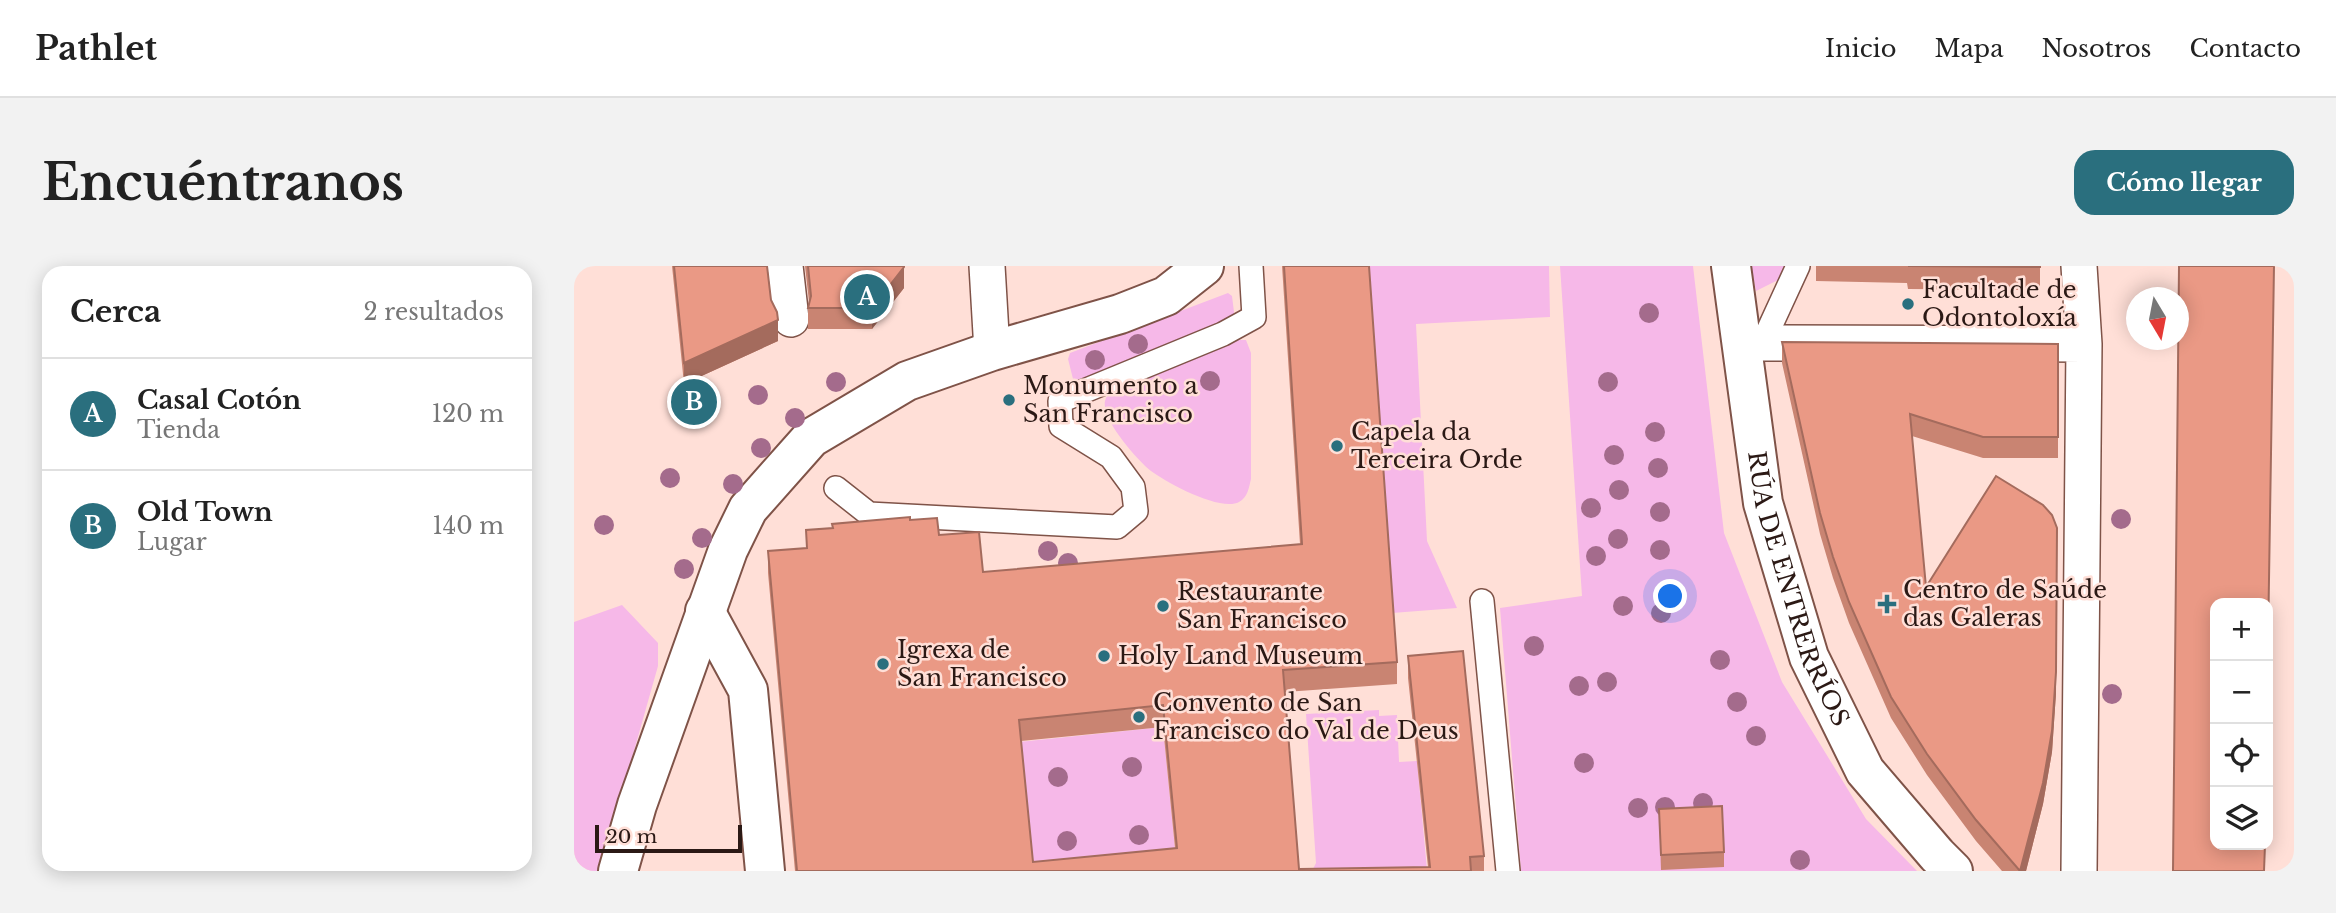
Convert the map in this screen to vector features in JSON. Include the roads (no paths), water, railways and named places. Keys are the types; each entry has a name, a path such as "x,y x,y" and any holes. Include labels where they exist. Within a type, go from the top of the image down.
{"street":[{"path":"786,266 791,318"},
{"path":"987,266 992,351"},
{"path":"618,871 637,805 728,550 748,509 811,438 907,381 992,351 1120,314 1166,296 1204,266"},
{"name":"RÚA DE ENTRERRÍOS","path":"1731,266 1752,342 1763,503 1809,657 1866,771 1953,871"},
{"path":"2079,266 2084,344 2079,871"},
{"path":"1752,342 2084,344"},
{"path":"705,611 748,690 765,871"}],"lane":[{"path":"836,488 869,513 1117,527 1136,510 1132,487 1111,457 1061,426 1060,401 1223,334 1254,317 1251,266"},
{"path":"1752,342 1798,266"},
{"path":"1482,601 1508,871"}],"place":[{"name":"Casal Cotón","path":"867,297"},
{"name":"Facultade de Odontoloxía","path":"1908,304"},
{"name":"Monumento a San Francisco","path":"1009,400"},
{"name":"Old Town","path":"694,402"},
{"name":"Capela da Terceira Orde","path":"1337,446"},
{"name":"Centro de Saúde das Galeras","path":"1887,604"},
{"name":"Restaurante San Francisco","path":"1163,606"},
{"name":"Holy Land Museum","path":"1104,656"},
{"name":"Igrexa de San Francisco","path":"883,664"},
{"name":"Convento de San Francisco do Val de Deus","path":"1139,717"}]}
